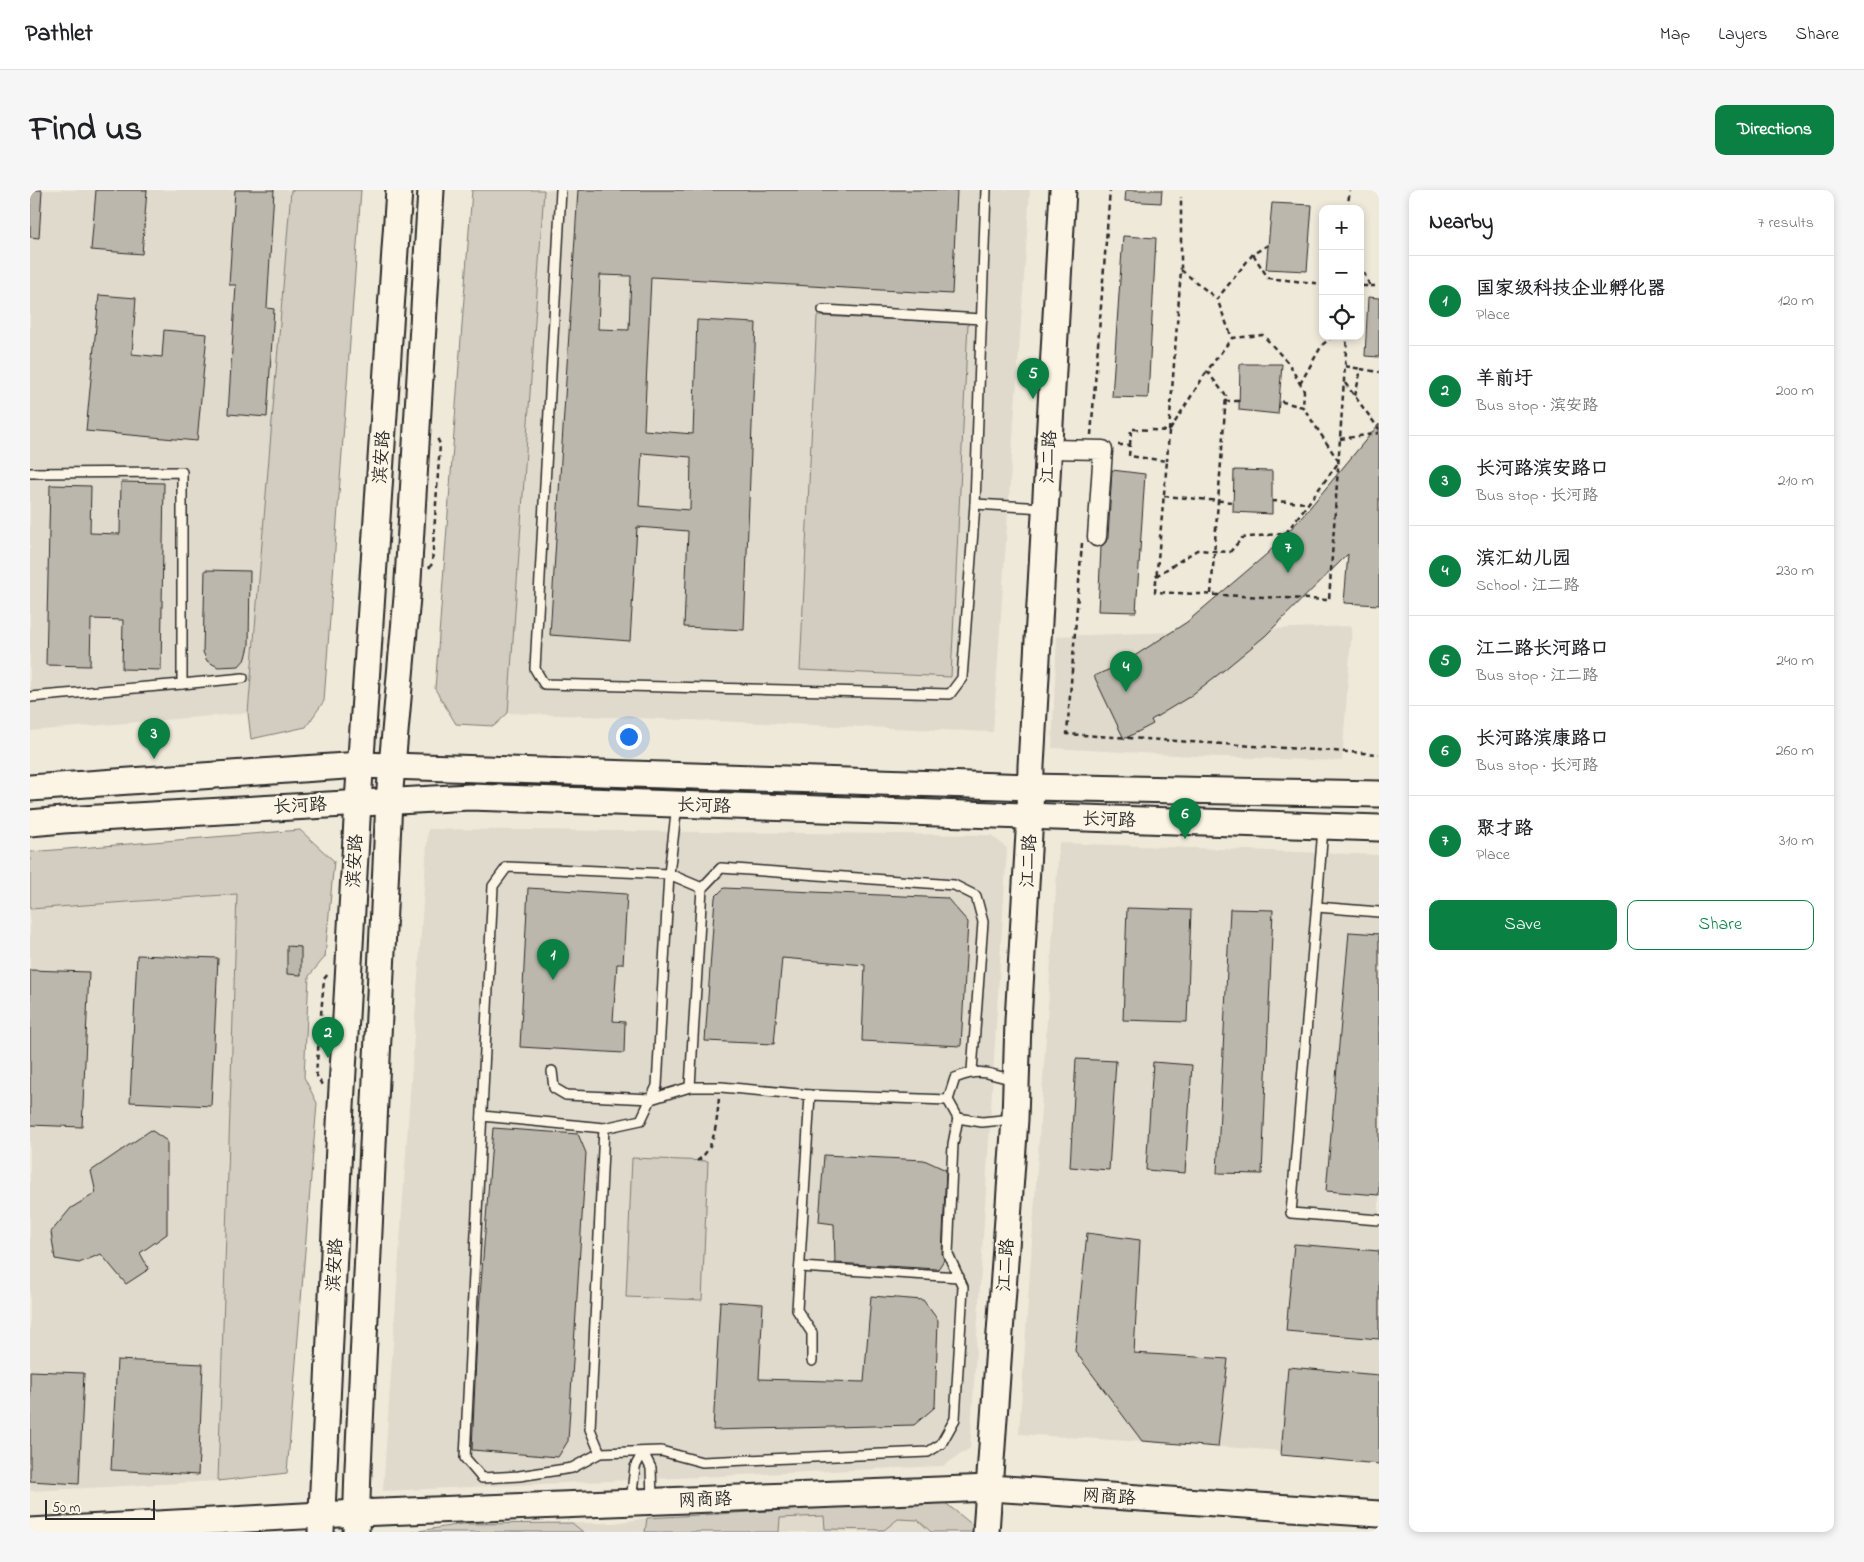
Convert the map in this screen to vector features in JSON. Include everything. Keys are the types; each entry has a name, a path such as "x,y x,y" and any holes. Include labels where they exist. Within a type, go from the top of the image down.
{"main road":[{"name":"滨安路","path":"321,1524 360,765 398,190"},
{"name":"滨安路","path":"357,1523 389,800 407,597 431,190"},
{"name":"江二路","path":"986,1532 1015,1119 1030,787 1063,190"},
{"name":"长河路","path":"30,788 225,776 360,765 392,765 1030,787 1379,794"},
{"name":"长河路","path":"30,823 389,800 469,797 1379,828"},
{"name":"网商路","path":"30,1531 357,1523 641,1502 990,1488 1379,1514"}],"street":[{"path":"1049,449 1103,450 1090,537"}],"lane":[{"path":"561,190 535,669 544,684 950,694 962,678 975,504 986,190"},
{"path":"823,310 982,319"},
{"path":"30,473 182,472 182,684"},
{"path":"975,504 1045,508"},
{"path":"30,697 243,678"},
{"path":"482,1116 604,1128 641,1120 657,1086 670,874 677,804"},
{"path":"1323,826 1291,1213 1379,1220"},
{"path":"702,888 670,874 507,867 493,886 465,1458 482,1478 519,1476 572,1468 600,1453 661,1451 702,1462 928,1452 941,1444 955,1419 964,1288 948,1254 953,1144 958,1118 948,1100 956,1078 972,1071 987,1072 1016,1081"},
{"path":"690,1087 702,888 721,868 954,885 976,896 983,922 972,1071"},
{"path":"1317,907 1379,912"},
{"path":"552,1071 554,1088 566,1095 650,1099 690,1087 721,1086 810,1095 948,1100"},
{"path":"810,1095 797,1310 812,1333 812,1361"},
{"path":"958,1118 982,1122 1015,1119"},
{"path":"600,1453 590,1428 604,1128"},
{"path":"800,1267 959,1277"},
{"path":"641,1502 635,1467 643,1452"},
{"path":"641,1502 651,1468 643,1452"}],"path":[{"path":"1090,437 1110,190"},
{"path":"1348,205 1350,190"},
{"path":"1181,197 1181,270 1170,432 1155,592 1329,600 1347,340"},
{"path":"1217,299 1253,254 1268,246"},
{"path":"1253,254 1268,278 1319,284"},
{"path":"1181,270 1217,299 1232,338"},
{"path":"1364,273 1370,286"},
{"path":"1364,286 1379,286"},
{"path":"1170,432 1207,371 1232,338 1263,334 1290,364 1304,391 1303,407 1338,462"},
{"path":"1300,384 1322,345 1328,340"},
{"path":"1345,366 1379,372"},
{"path":"1355,396 1361,369"},
{"path":"1207,371 1226,396 1210,594"},
{"path":"1340,438 1379,431 1344,382"},
{"path":"1226,401 1239,402"},
{"path":"1279,401 1303,407"},
{"path":"1167,460 1129,456 1131,428 1170,432"},
{"path":"1112,445 1130,445"},
{"path":"1156,576 1197,550 1230,552 1242,538 1286,533 1338,462"},
{"path":"1164,496 1233,502"},
{"path":"1272,501 1308,504"},
{"path":"1090,537 1067,734 1379,754"},
{"path":"697,1161 704,1156 715,1132 721,1086"}],"shaded area":[{"path":"30,190 291,190 248,713 30,731"},
{"path":"291,190 361,190 324,701 306,727 251,739 248,713"},
{"path":"472,190 544,190 508,713 494,726 456,724 435,689"},
{"path":"544,190 1030,190 993,732 508,713"},
{"path":"817,316 968,323 951,677 800,670"},
{"path":"1352,626 1342,761 1193,756 1052,748 1057,636"},
{"path":"428,829 991,835 1007,848 970,1448 943,1466 383,1491"},
{"path":"300,830 334,861 325,957 309,976 304,1077 317,1103 287,1473 218,1481 237,894 30,909 30,852"},
{"path":"1059,843 1379,855 1379,1457 1019,1434"},
{"path":"237,894 218,1481 30,1491 30,909"},
{"path":"632,1158 708,1161 702,1300 626,1297"},
{"path":"943,1501 974,1526 973,1532 461,1532 462,1524 614,1523 647,1518"},
{"path":"943,1501 974,1526 973,1532 931,1532 918,1520 898,1519 884,1530 825,1529 824,1516 780,1518 779,1532 645,1532 647,1518"},
{"path":"572,1523 583,1532 413,1532 462,1524"}],"building":[{"path":"30,190 42,190 39,238 30,237"},
{"path":"96,190 147,190 142,254 91,250"},
{"path":"235,190 274,190 267,308 274,309 267,417 228,414 236,285 229,285"},
{"path":"578,190 957,190 952,294 651,277 644,430 693,434 697,320 756,323 744,630 684,627 688,531 637,527 630,641 550,635","holes":["600,275 631,276 629,330 598,329","642,453 691,457 690,510 639,506"]},
{"path":"1126,190 1162,190 1161,203 1125,201"},
{"path":"1272,203 1312,205 1307,271 1266,269"},
{"path":"1123,236 1156,238 1148,398 1112,397"},
{"path":"99,295 136,298 132,354 162,357 164,330 207,334 197,441 86,431"},
{"path":"1368,297 1379,298 1379,357 1365,356"},
{"path":"1240,364 1282,364 1278,414 1239,410"},
{"path":"1379,424 1379,605 1344,603 1348,554 1265,636 1224,670 1189,697 1151,720 1153,724 1124,739 1094,676 1122,664 1187,622 1268,553 1302,517"},
{"path":"1112,470 1145,474 1136,612 1098,611 1101,547 1108,538"},
{"path":"1234,470 1272,471 1272,514 1233,512"},
{"path":"121,482 164,483 161,670 122,669 123,620 91,619 90,666 46,665 50,485 91,486 90,533 120,534"},
{"path":"205,570 250,571 249,646 246,658 239,666 218,667 207,661 203,652"},
{"path":"528,888 627,894 623,964 617,964 613,1021 625,1022 624,1053 520,1047"},
{"path":"724,888 947,898 968,922 961,1046 862,1041 865,965 782,958 774,1044 705,1041 715,897"},
{"path":"1127,908 1191,910 1187,1022 1123,1020"},
{"path":"1230,909 1273,910 1262,1174 1217,1173"},
{"path":"1349,932 1379,934 1379,1195 1326,1191"},
{"path":"287,946 301,947 301,975 287,974"},
{"path":"137,955 218,958 211,1106 130,1102"},
{"path":"30,970 89,972 82,1127 30,1125"},
{"path":"1076,1059 1116,1061 1109,1170 1070,1167"},
{"path":"1153,1062 1192,1065 1185,1173 1146,1170"},
{"path":"493,1128 578,1134 586,1153 568,1441 558,1457 472,1450 477,1336"},
{"path":"151,1130 167,1141 167,1234 140,1253 149,1269 126,1284 101,1254 79,1263 55,1259 51,1232 71,1208 96,1193 91,1171"},
{"path":"824,1155 924,1160 946,1170 942,1254 944,1260 938,1269 835,1263 834,1224 819,1222"},
{"path":"1087,1233 1140,1240 1134,1353 1228,1359 1218,1447 1142,1441 1075,1351"},
{"path":"1294,1244 1379,1251 1379,1339 1286,1331"},
{"path":"871,1296 923,1300 938,1320 935,1407 914,1425 713,1430 720,1301 763,1304 759,1379 864,1382"},
{"path":"117,1360 203,1364 198,1475 111,1470"},
{"path":"1288,1367 1379,1375 1379,1464 1281,1455"},
{"path":"30,1371 84,1373 79,1484 30,1481"}],"place":[{"name":"江二路长河路口","path":"1033,399"},
{"name":"聚才路","path":"1288,573"},
{"name":"滨汇幼儿园","path":"1126,692"},
{"name":"长河路滨安路口","path":"154,759"},
{"name":"长河路滨康路口","path":"1185,839"},
{"name":"国家级科技企业孵化器","path":"553,980"},
{"name":"羊前圩","path":"328,1058"}]}
